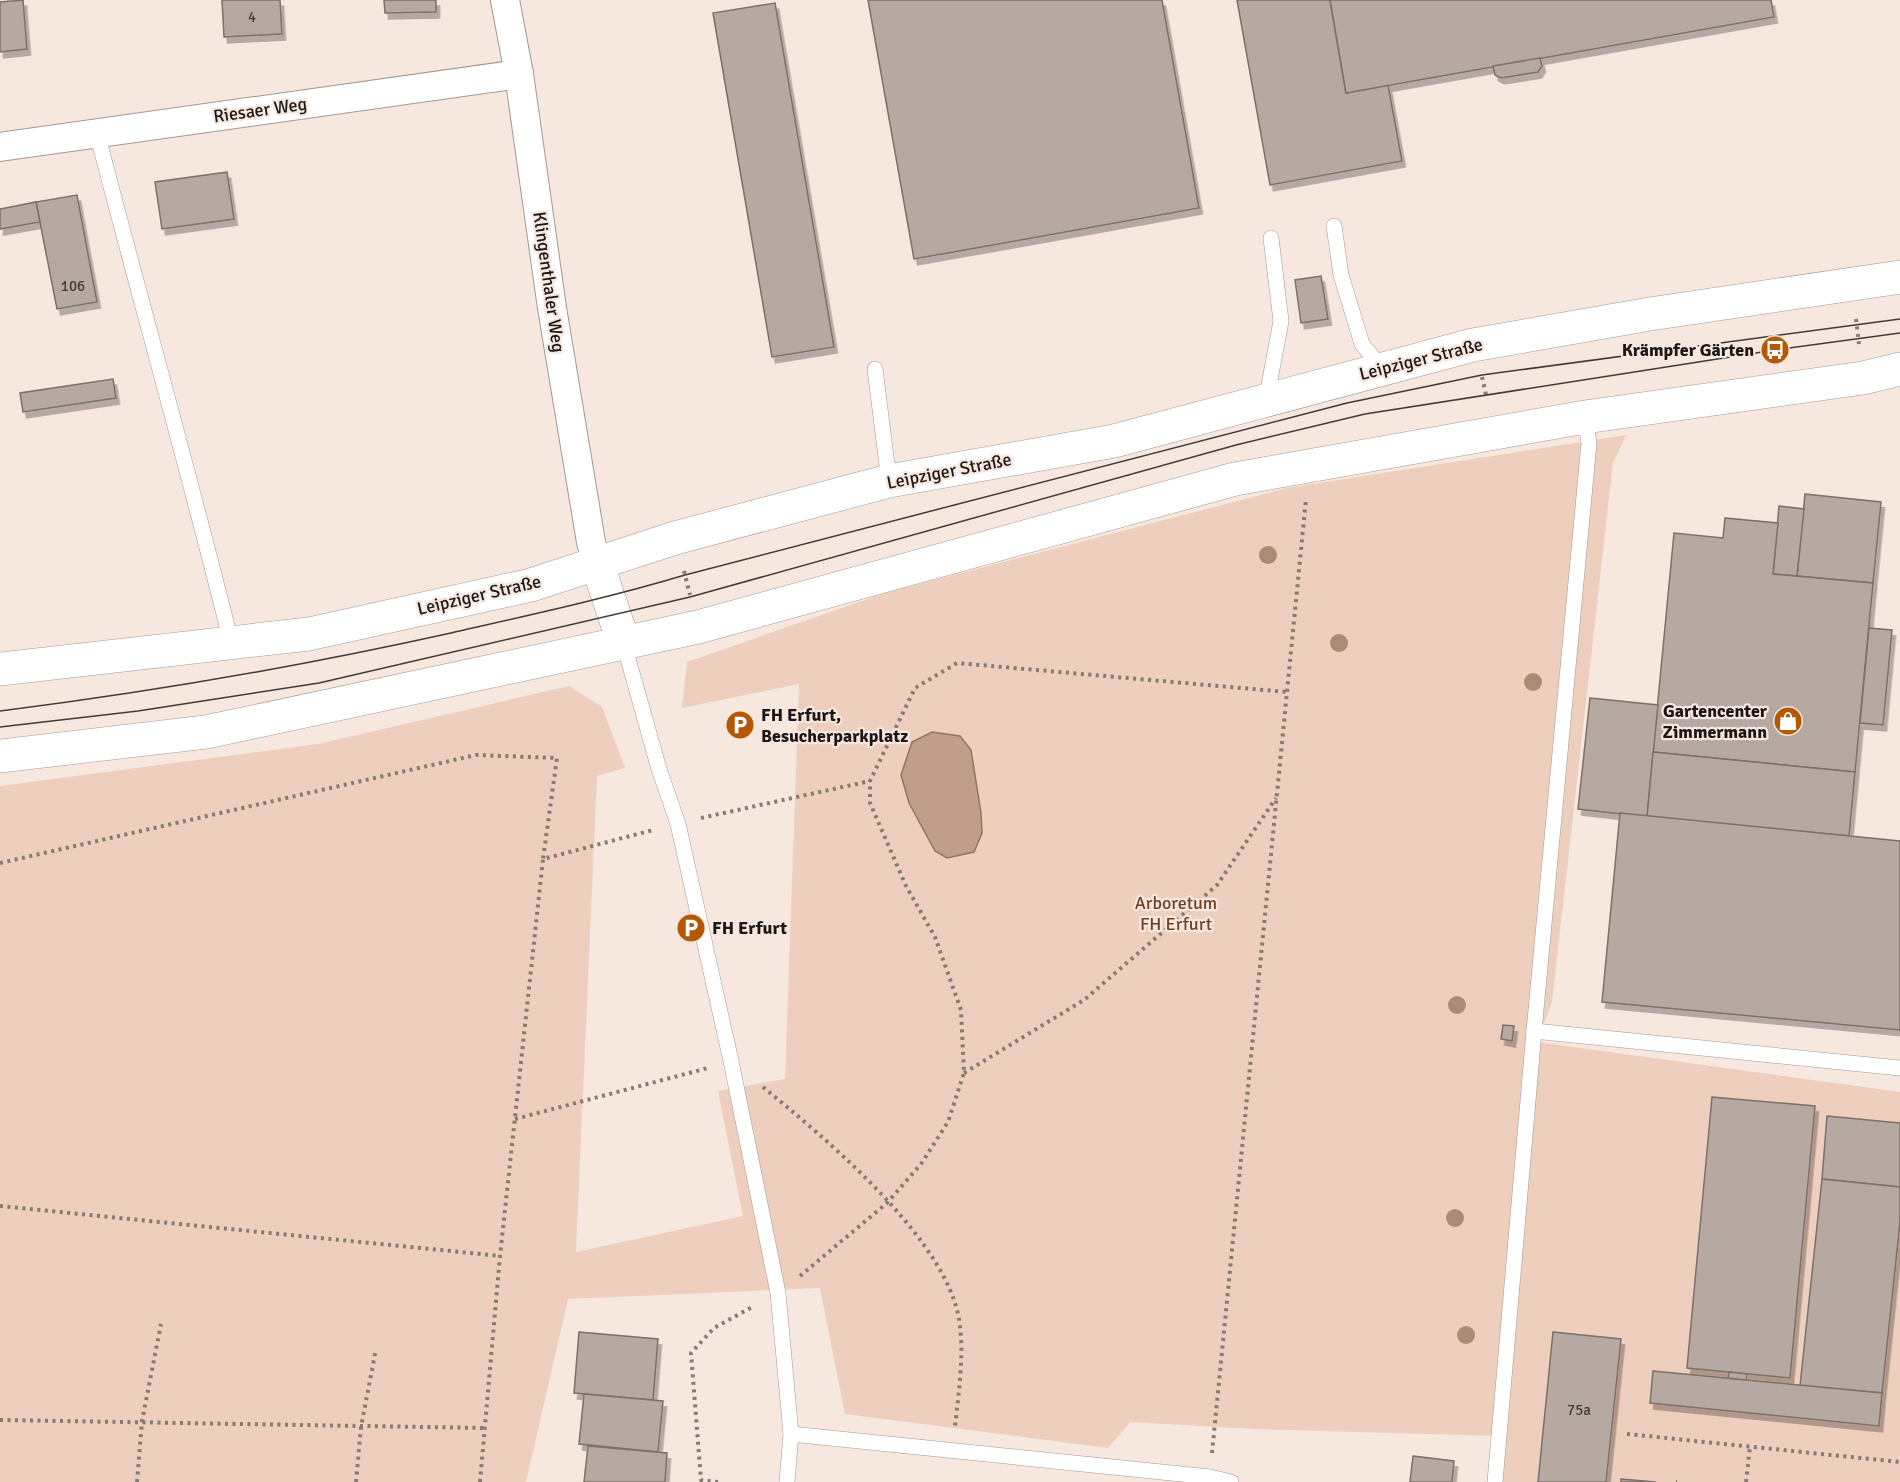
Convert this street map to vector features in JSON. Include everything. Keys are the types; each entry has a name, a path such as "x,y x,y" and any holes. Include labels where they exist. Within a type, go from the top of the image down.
{"main road":[{"name":"Leipziger Straße","path":"0,669 309,634 531,585 675,538 890,481 1114,441 1473,345 1650,314 1900,277"},
{"path":"0,756 206,732 622,641 698,627 1235,479 1585,417 1863,378 1900,369"},
{"path":"597,563 622,641"}],"street":[{"name":"Klingenthaler Weg","path":"505,0 519,74 552,308 591,542 597,563"},
{"name":"Riesaer Weg","path":"0,147 519,74"}],"lane":[{"path":"97,133 231,642"},
{"path":"1334,226 1341,275 1362,344 1382,368"},
{"path":"1265,402 1281,321 1271,238"},
{"path":"875,369 890,481"},
{"path":"1496,1482 1534,1030 1589,443 1585,417"},
{"path":"622,641 658,769 678,824 731,1062 778,1293 791,1434 787,1482"},
{"path":"1534,1030 1900,1068"},
{"path":"791,1434 1210,1477 1231,1482"}],"path":[{"path":"1850,286 1863,378"},
{"path":"1473,345 1494,433"},
{"path":"1210,1477 1307,493"},
{"path":"675,538 698,627"},
{"path":"718,1482 701,1480 691,1353 714,1328 778,1293 887,1203 921,1164 948,1122 964,1073 961,1010 935,938 906,886 870,803 870,781 915,688 957,663 1287,692"},
{"path":"0,863 476,755 556,758 500,1256 480,1482"},
{"path":"543,859 678,824 870,781"},
{"path":"964,1073 1084,1000 1217,885 1276,797"},
{"path":"515,1119 731,1062 831,1144 887,1203 934,1259 956,1304 961,1360 952,1450"},
{"path":"0,1206 500,1256"},
{"path":"137,1482 142,1422 161,1324"},
{"path":"356,1482 361,1427 376,1349"},
{"path":"0,1420 484,1428"},
{"path":"1627,1434 1900,1462"},
{"path":"1746,1482 1750,1447"}],"green space":[{"name":"Arboretum FH Erfurt","path":"1626,435 1613,463 1552,1002 1537,1042 1900,1092 1900,1482 1496,1482 1500,1436 1253,1429 1130,1422 1108,1448 845,1414 820,1288 568,1299 526,1482 0,1482 0,786 318,744 569,686 602,707 625,768 597,776 576,1252 743,1216 718,1091 785,1079 799,684 682,708 687,662 885,593 1287,488"}],"shaded area":[{"path":"932,732 960,736 971,750 982,833 974,852 947,858 935,851 909,803 901,775 912,742"}],"building":[{"path":"23,0 27,49 0,52 0,2"},
{"path":"222,0 280,0 282,34 224,37"},
{"path":"384,0 436,0 436,12 385,13"},
{"path":"868,0 1162,0 1199,208 914,259"},
{"path":"1237,0 1330,0 1346,93 1388,85 1402,161 1270,185"},
{"path":"1330,0 1771,0 1774,17 1346,93"},
{"path":"775,3 834,347 772,357 713,13"},
{"path":"1540,58 1542,66 1538,72 1501,78 1495,75 1493,66"},
{"path":"227,172 234,219 162,229 155,182"},
{"path":"77,195 97,302 57,309 36,202"},
{"path":"36,202 40,222 0,229 0,209"},
{"path":"1321,276 1328,319 1301,323 1295,280"},
{"path":"113,379 116,398 23,412 20,393"},
{"path":"1805,494 1881,502 1873,583 1797,576"},
{"path":"1779,506 1804,509 1797,576 1773,574"},
{"path":"1725,518 1778,523 1773,574 1873,583 1855,772 1653,752 1674,533 1723,538"},
{"path":"1869,628 1892,630 1883,725 1860,723"},
{"path":"1590,698 1658,705 1647,817 1578,809"},
{"path":"1653,752 1855,772 1849,836 1647,817"},
{"path":"1620,813 1900,841 1900,1030 1602,1002"},
{"path":"1503,1025 1514,1026 1512,1041 1501,1039"},
{"path":"1712,1097 1815,1106 1790,1378 1687,1368"},
{"path":"1827,1116 1900,1123 1900,1187 1822,1179"},
{"path":"1822,1179 1900,1187 1900,1222 1882,1393 1800,1386"},
{"path":"579,1332 658,1339 653,1400 574,1393"},
{"path":"1553,1332 1621,1339 1606,1482 1538,1482"},
{"path":"1653,1371 1882,1393 1879,1426 1650,1403"},
{"path":"1729,1372 1747,1374 1746,1380 1728,1378"},
{"path":"584,1394 663,1401 658,1452 579,1444"},
{"path":"588,1446 667,1453 665,1482 584,1482"},
{"path":"1413,1456 1454,1461 1452,1482 1410,1482"},
{"path":"1621,1479 1656,1482 1621,1482"}],"tram line":[{"path":"0,711 227,677 451,633 598,599 1347,403 1482,375 1900,319"},
{"path":"0,727 138,711 319,683 690,597 1236,445 1365,414 1775,350 1900,333"}],"place":[{"name":"Krämpfer Gärten","path":"1775,350"},
{"name":"Gartencenter Zimmermann","path":"1788,721"},
{"name":"FH Erfurt, Besucherparkplatz","path":"740,725"},
{"name":"FH Erfurt","path":"691,928"}]}
